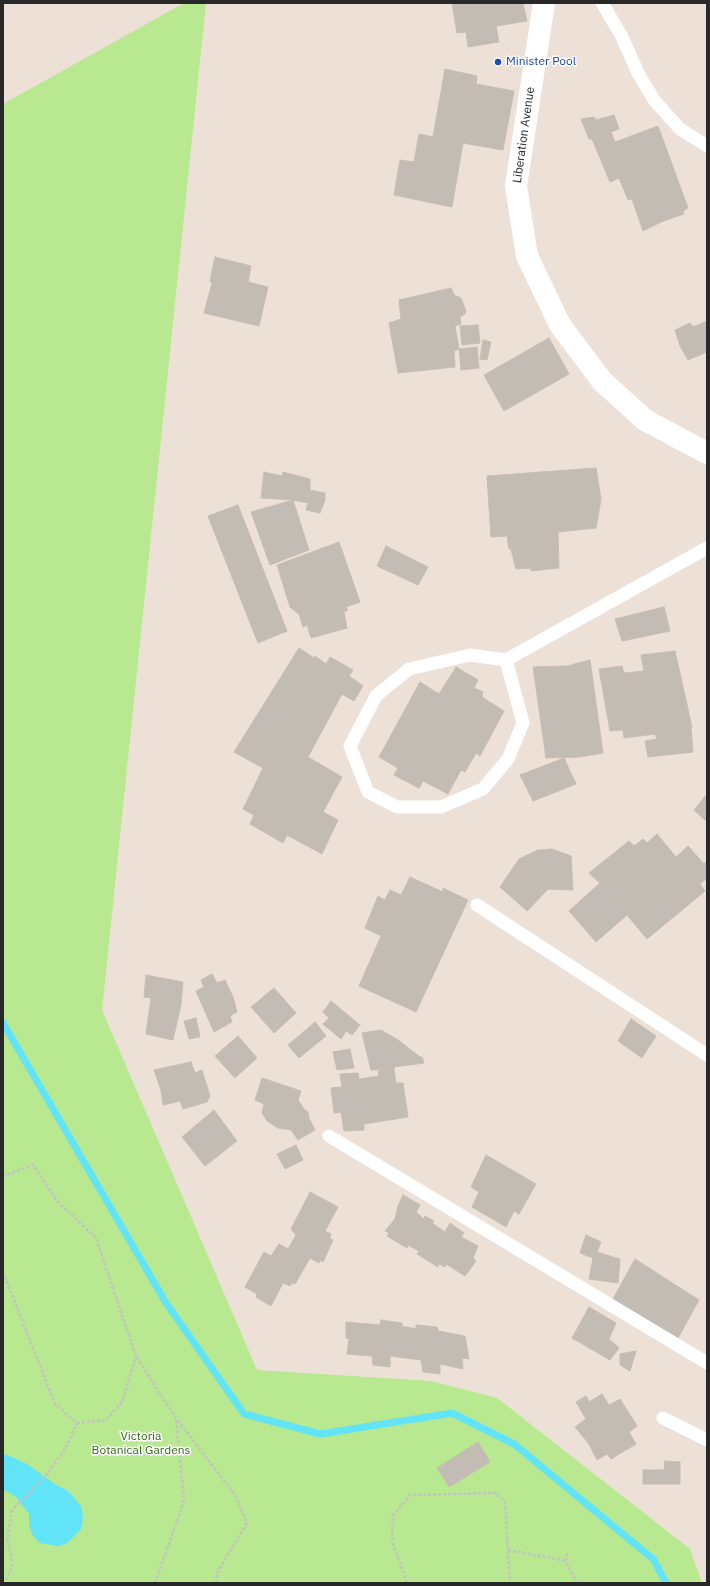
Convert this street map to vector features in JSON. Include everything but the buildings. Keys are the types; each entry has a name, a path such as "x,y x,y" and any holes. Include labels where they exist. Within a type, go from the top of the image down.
{"main road":[{"name":"Liberation Avenue","path":"544,3 516,186 527,256 560,325 602,382 645,420 707,453"}],"lane":[{"path":"602,3 621,35 638,73 654,100 680,129 707,146"},
{"path":"506,660 523,723 508,759 483,789 441,807 397,807 368,792 350,746 376,696 409,670 470,655 506,660 707,548"},
{"path":"478,905 707,1055"},
{"path":"329,1136 707,1363"},
{"path":"663,1418 707,1440"}],"path":[{"path":"3,1176 33,1165 58,1202 96,1238 136,1356 176,1418 235,1494 247,1524 218,1571 216,1583"},
{"path":"3,1272 55,1404 77,1423 106,1420 122,1402 136,1356"},
{"path":"155,1583 184,1501 176,1418"},
{"path":"5,1583 13,1563 7,1539 12,1510 46,1475 65,1449 77,1423"},
{"path":"407,1583 392,1540 393,1514 410,1495 496,1493 506,1502 510,1583"},
{"path":"508,1550 566,1561"},
{"path":"567,1553 566,1561 577,1583"}],"green space":[{"name":"Victoria Botanical Gardens","path":"184,3 206,3 102,1010 257,1370 431,1381 497,1398 690,1549 702,1583 3,1583 3,104"}],"water":[{"path":"5,1454 27,1464 56,1485 68,1491 81,1506 83,1517 81,1529 67,1543 58,1546 40,1543 33,1536 29,1525 29,1514 16,1497 3,1489 3,1455"}],"waterway":[{"path":"3,1023 166,1303 244,1414 320,1434 452,1413 514,1444 653,1559 666,1583"}],"place":[{"name":"Minister Pool","path":"498,62"}]}
